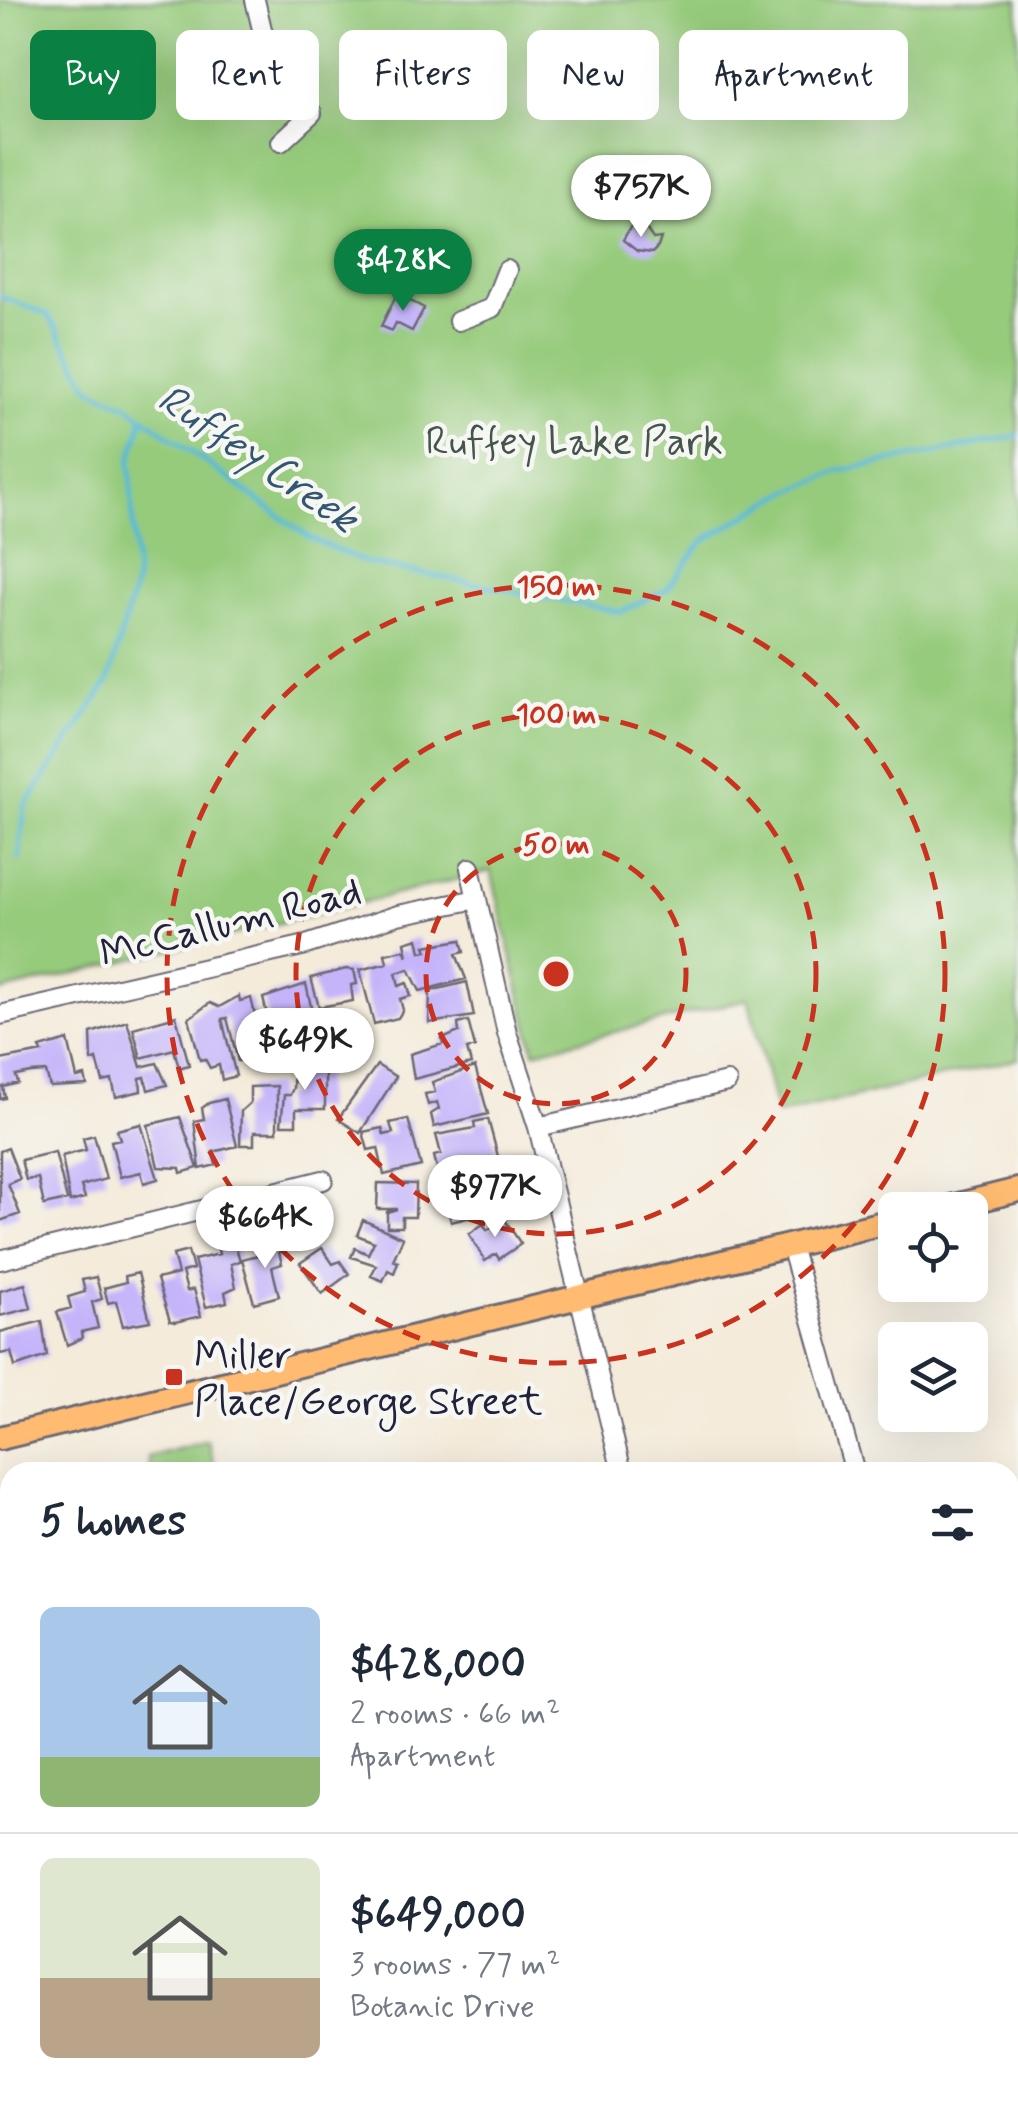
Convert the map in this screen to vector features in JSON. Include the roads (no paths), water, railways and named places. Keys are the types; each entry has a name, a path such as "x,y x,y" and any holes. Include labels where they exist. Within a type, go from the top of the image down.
{"main road":[{"path":"988,1198 1018,1190"},
{"path":"0,1438 878,1224"}],"street":[{"path":"255,0 262,30"},
{"path":"281,142 305,120"},
{"path":"458,321 492,308 504,286 507,270"},
{"path":"470,868 507,1033 538,1127 620,1462"},
{"name":"McCallum Road","path":"0,1014 306,944 398,914 477,899"},
{"path":"538,1127 728,1082"},
{"path":"0,1260 323,1180"},
{"path":"791,1246 852,1462"}],"waterway":[{"name":"Ruffey Creek","path":"0,296 48,315 90,388 127,405 310,538 367,563 621,612 667,589 703,541 781,495 839,471 1018,436"},
{"path":"19,859 25,807 108,682 136,581 130,462 143,417"}],"place":[{"name":"Miller Place/George Street","path":"174,1377"}],"park label":[{"name":"Ruffey Lake Park","path":"574,440"}]}
